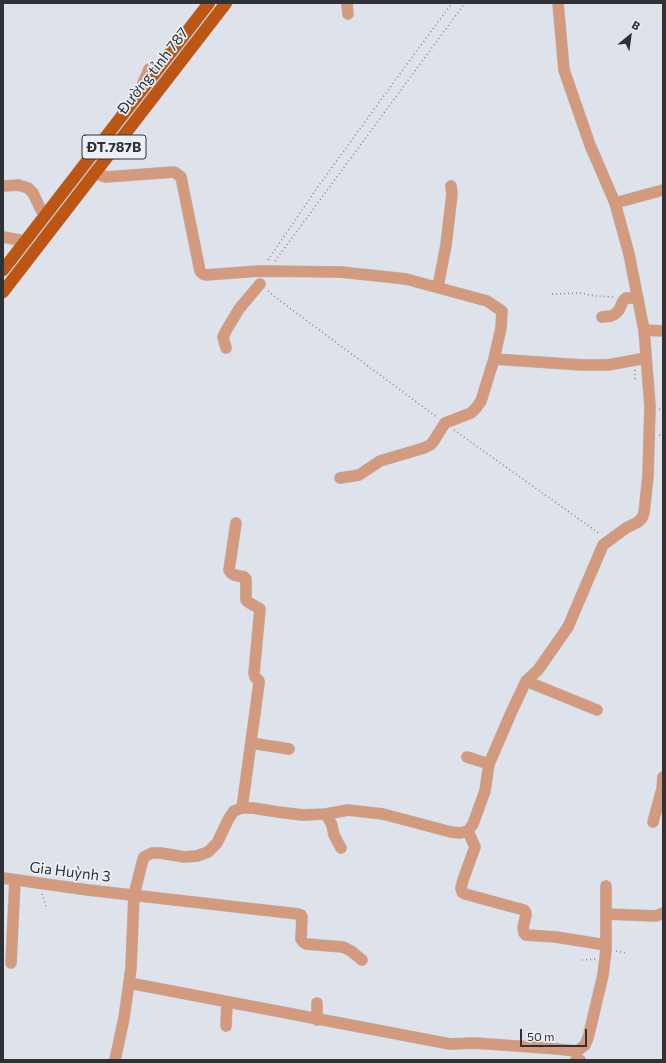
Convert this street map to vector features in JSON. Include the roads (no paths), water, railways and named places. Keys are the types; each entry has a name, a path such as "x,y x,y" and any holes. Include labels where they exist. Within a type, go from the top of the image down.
{"main road":[{"name":"Đường tỉnh 787","path":"3,270 209,3"},
{"name":"Đường tỉnh 787","path":"3,292 226,3"}],"street":[{"path":"115,1060 124,1018 131,968 134,895 144,857 152,853 184,857 197,856 208,852 217,843 234,811 242,808 253,808 303,815 326,814 348,810 383,814 451,832 460,833 468,831 485,791 489,764 526,681 538,670 568,627 603,545 608,540 642,518 653,478 650,406 640,359 644,330 632,298 629,254 615,203 590,145 564,70 558,3"},
{"path":"144,87 143,83 150,69"},
{"path":"94,173 106,177 174,172 181,176 200,271 203,274 342,272 406,279 487,301 502,311 501,328 494,359 481,401 476,408 471,413 442,428 430,445 380,461 359,475 340,478"},
{"path":"3,186 18,185 28,188 33,192 41,210 46,214"},
{"path":"438,287 446,245 452,194 451,186"},
{"path":"615,203 663,190"},
{"path":"3,237 25,241"},
{"path":"226,348 222,337 239,310 260,284"},
{"path":"602,317 615,314 619,310 623,301 632,298"},
{"path":"644,330 663,331"},
{"path":"494,359 582,365 608,365 640,359"},
{"path":"236,523 229,570 230,573 246,579 246,600 260,608 254,673 255,677 260,683 242,808"},
{"path":"526,681 597,710"},
{"path":"251,743 289,749"},
{"path":"467,757 489,764"},
{"path":"653,822 662,789 663,777"},
{"path":"326,814 341,848"},
{"path":"468,831 475,848 463,880 461,888 462,892 524,910 526,915 523,927 526,935 556,937 606,945"},
{"name":"Gia Huỳnh 3","path":"3,878 298,914 302,917 301,939 303,942 306,944 343,947 351,951 362,960"},
{"path":"12,963 15,880"},
{"path":"129,983 317,1020 450,1044 475,1042 558,1049 577,1058 588,1038 603,975 606,945 606,886"},
{"path":"606,914 656,916 663,913"},
{"path":"226,1026 227,1002"},
{"path":"317,1003 317,1020"}]}
